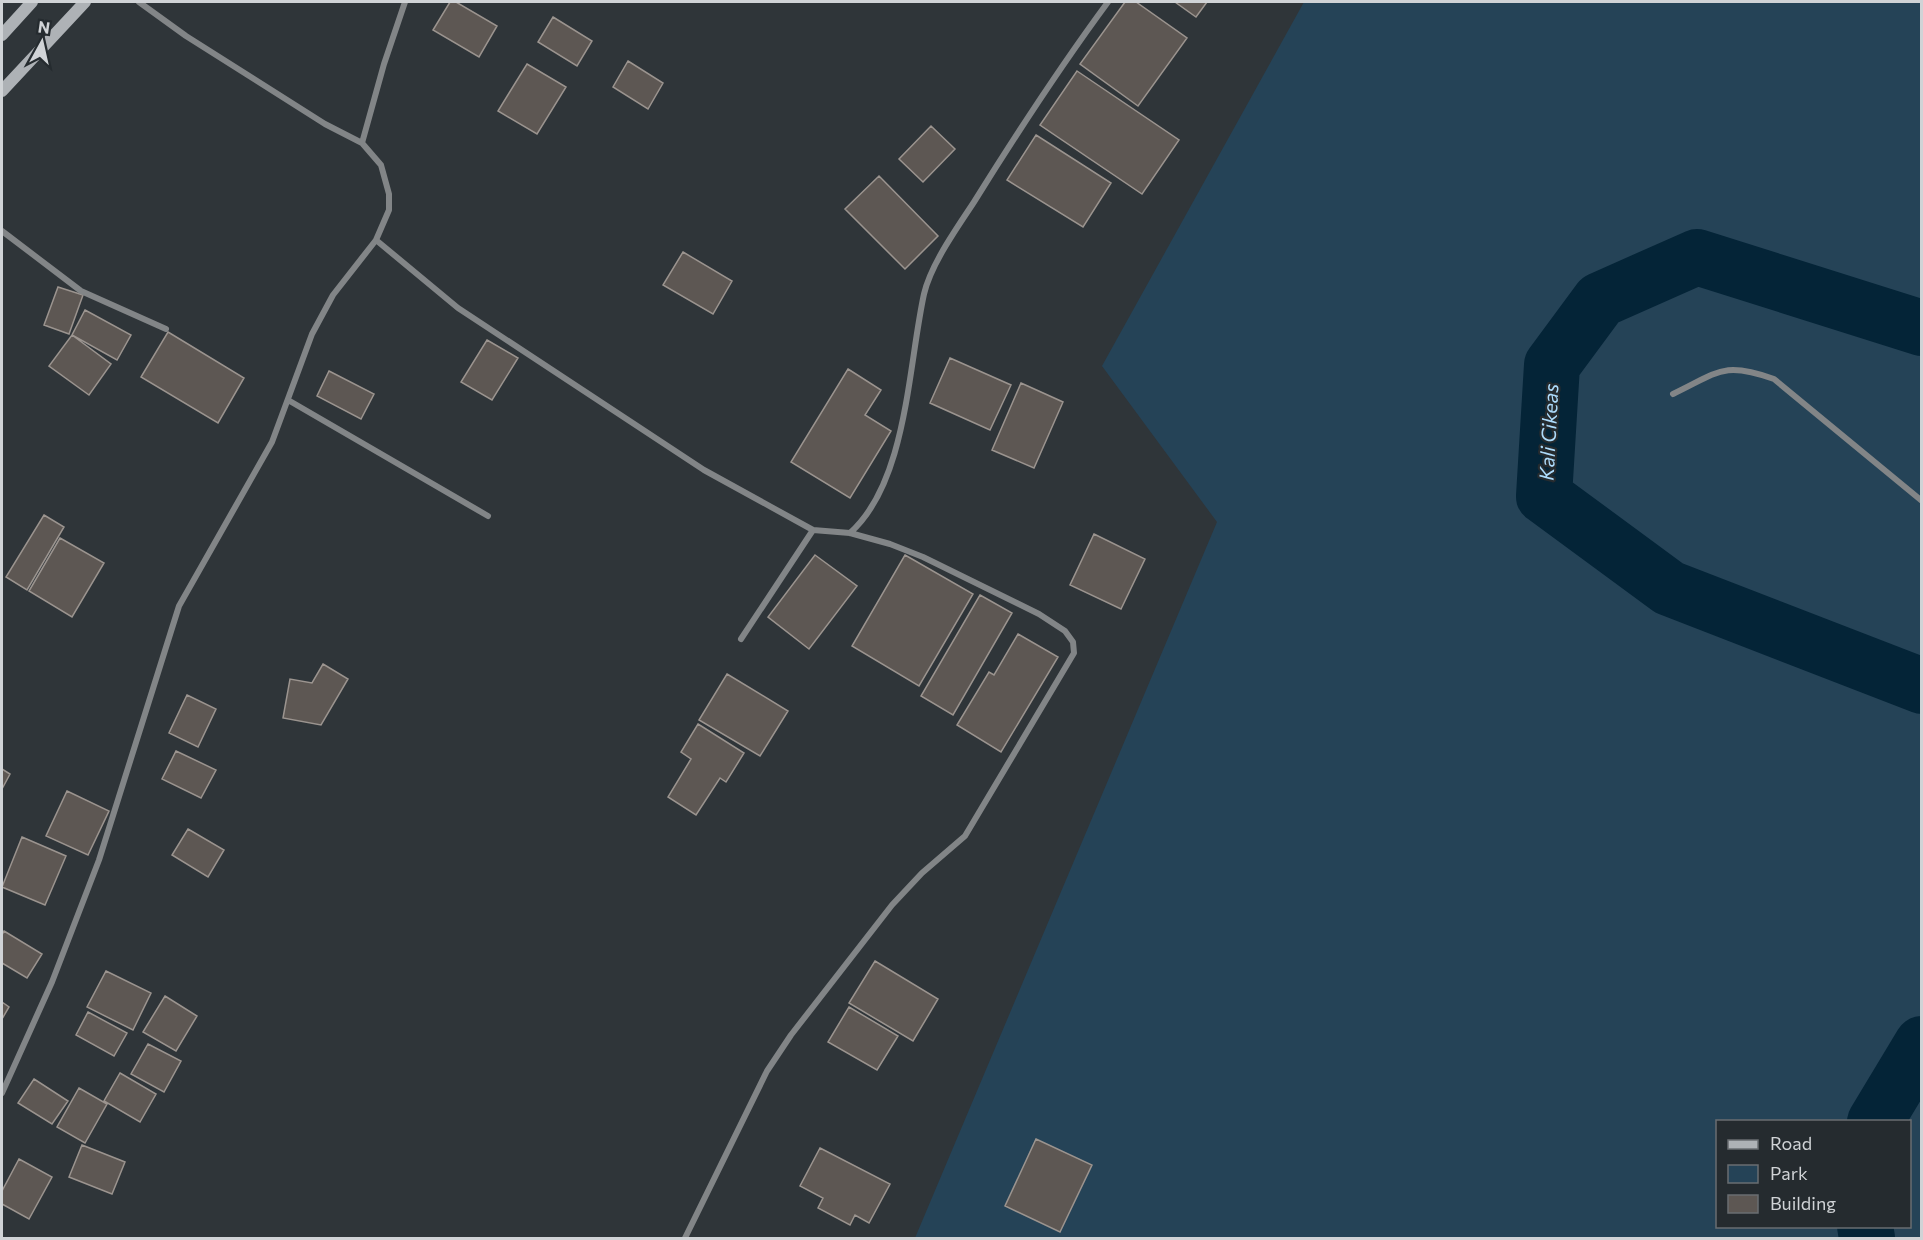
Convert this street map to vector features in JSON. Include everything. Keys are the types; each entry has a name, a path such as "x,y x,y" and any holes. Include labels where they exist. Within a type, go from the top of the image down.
{"main road":[{"path":"2,35 32,2"},
{"path":"2,91 85,2"}],"street":[{"path":"2,1092 52,982 99,860 179,606 272,442 312,334 322,315 333,296 376,240 389,210 389,194 381,165 362,143 326,124 186,36 139,2"},
{"path":"362,143 384,64 405,2"},
{"path":"850,533 865,519 888,476 925,291 946,245 1044,90 1108,2"},
{"path":"2,231 81,291 166,329"},
{"path":"376,240 458,308 704,470 813,530 850,533 890,544 923,557 1038,614 1065,631 1073,642 1074,653 965,836 922,873 892,905 773,1062 685,1239"},
{"path":"1673,394 1724,369 1752,372 1774,379 1922,501"},
{"path":"288,400 488,516"},
{"path":"741,639 813,530"}],"green space":[{"path":"1304,2 1921,2 1921,1238 915,1238 1217,522 1102,366"}],"building":[{"path":"450,2 456,2 497,26 479,57 433,30"},
{"path":"1125,2 1136,2 1187,38 1138,106 1080,64"},
{"path":"1175,2 1207,2 1196,17"},
{"path":"553,17 592,41 577,66 538,42"},
{"path":"628,61 663,83 648,109 613,87"},
{"path":"527,64 566,87 537,134 498,111"},
{"path":"1077,71 1179,140 1142,194 1040,125"},
{"path":"931,126 955,149 923,182 899,159"},
{"path":"1036,135 1111,183 1083,227 1007,180"},
{"path":"879,176 938,236 905,269 845,209"},
{"path":"683,252 732,281 713,314 663,285"},
{"path":"58,287 83,295 69,334 44,325"},
{"path":"85,310 131,335 117,360 72,335"},
{"path":"168,332 244,378 218,423 141,377"},
{"path":"72,335 111,364 89,395 49,366"},
{"path":"487,340 518,358 492,400 461,382"},
{"path":"950,358 1011,385 990,430 930,403"},
{"path":"848,369 881,390 865,415 891,431 850,498 791,462"},
{"path":"329,371 374,394 361,419 317,396"},
{"path":"1021,383 1063,402 1034,468 992,450"},
{"path":"44,515 64,527 27,590 6,577"},
{"path":"1094,534 1145,559 1121,609 1070,585"},
{"path":"60,538 104,563 72,617 29,591"},
{"path":"815,555 857,586 809,649 768,617"},
{"path":"905,555 973,594 919,686 852,646"},
{"path":"980,595 1012,613 953,715 921,696"},
{"path":"1018,634 1058,657 1001,752 957,725 989,672 994,675"},
{"path":"323,664 348,679 321,725 283,718 290,679 312,683"},
{"path":"727,674 788,711 760,756 699,720"},
{"path":"187,695 216,709 198,747 169,733"},
{"path":"698,724 744,753 726,782 720,778 696,815 668,797 691,759 681,752"},
{"path":"176,751 216,770 201,798 162,779"},
{"path":"2,769 10,774 2,789"},
{"path":"67,791 109,811 88,855 46,836"},
{"path":"188,829 224,850 208,877 172,855"},
{"path":"22,837 66,856 45,905 2,887"},
{"path":"4,931 42,954 27,978 2,963"},
{"path":"875,961 938,999 913,1041 849,1003"},
{"path":"106,971 151,993 133,1030 87,1007"},
{"path":"165,996 197,1016 176,1051 143,1032"},
{"path":"2,1002 9,1007 2,1019"},
{"path":"849,1007 898,1036 877,1070 828,1042"},
{"path":"88,1012 127,1033 114,1056 76,1035"},
{"path":"148,1044 181,1061 164,1092 131,1074"},
{"path":"120,1073 156,1094 140,1122 104,1101"},
{"path":"34,1079 68,1101 52,1124 18,1103"},
{"path":"79,1088 107,1104 85,1143 57,1127"},
{"path":"1036,1139 1092,1165 1060,1232 1005,1206"},
{"path":"82,1145 125,1162 112,1194 69,1177"},
{"path":"820,1148 890,1184 869,1223 855,1215 850,1225 818,1208 823,1198 800,1186"},
{"path":"19,1159 52,1177 29,1219 2,1204 2,1191"}],"waterway":[{"name":"Kali Cikeas","path":"1922,328 1697,257 1600,300 1552,365 1544,496 1669,588 1922,686"},
{"name":"Kali Cikeas","path":"1876,1120 1922,1044"},
{"name":"Kali Cikeas","path":"1865,1228 1867,1238"}]}
